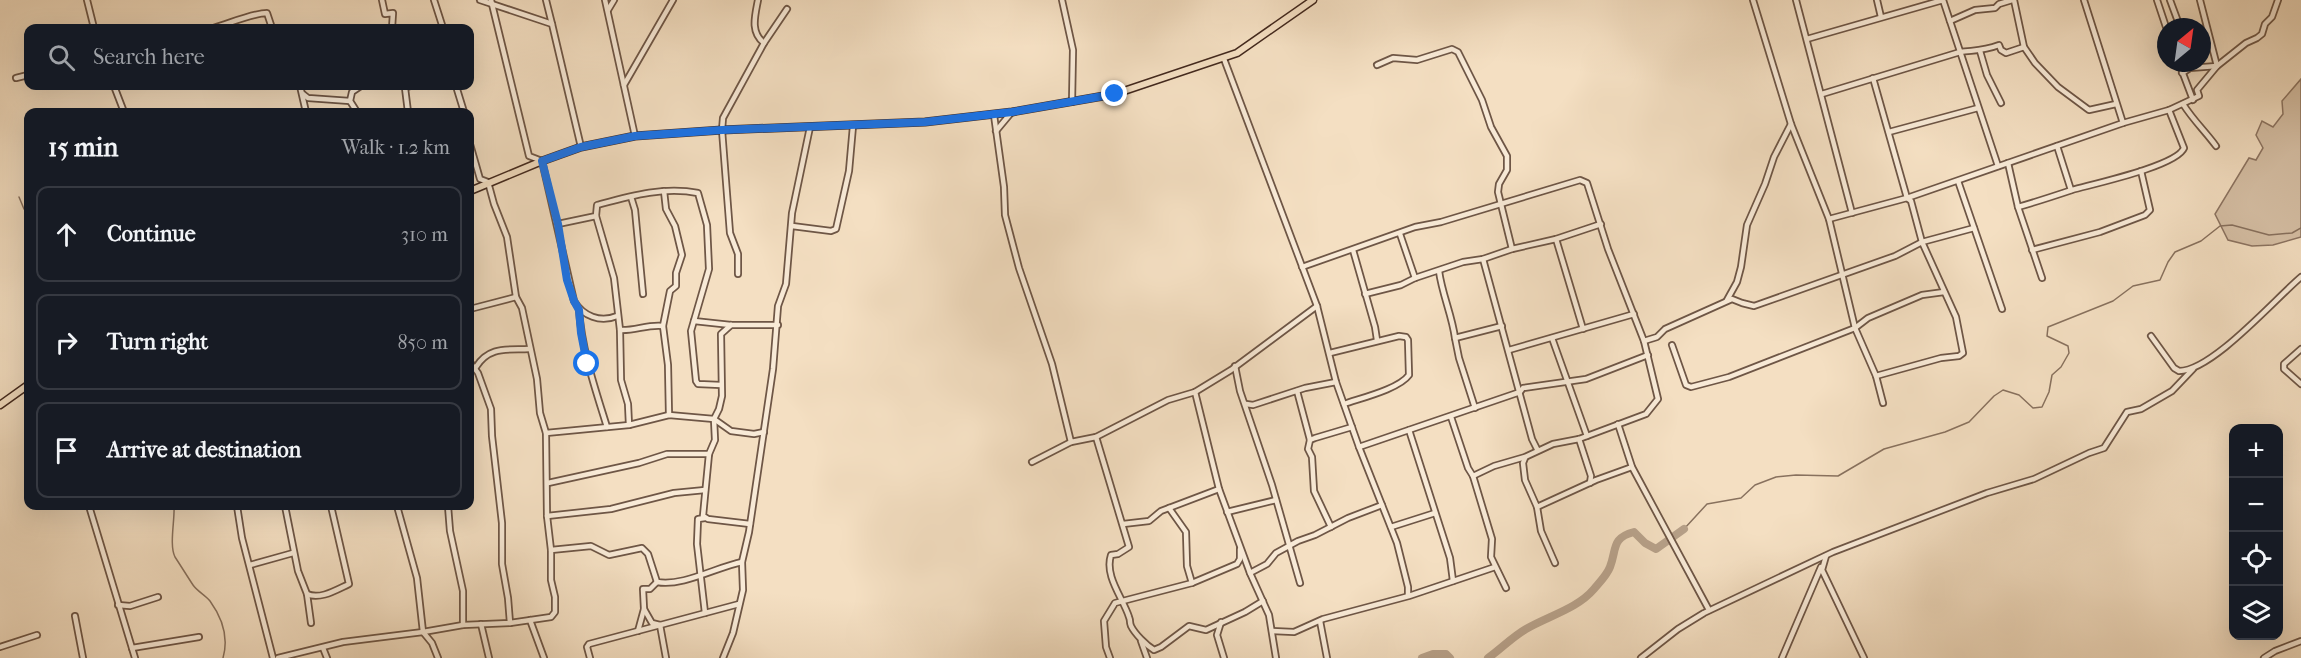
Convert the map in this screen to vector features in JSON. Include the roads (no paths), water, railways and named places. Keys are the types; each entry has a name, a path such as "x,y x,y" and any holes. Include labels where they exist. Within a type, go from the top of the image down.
{"main road":[{"path":"474,189 581,147 635,136 925,122 994,115 1115,94 1224,59 1261,38 1313,0"},
{"path":"0,405 24,388"}],"street":[{"path":"87,0 93,24"},
{"path":"382,0 385,14 393,13 392,24"},
{"path":"434,0 442,24"},
{"path":"480,0 492,2 552,24"},
{"path":"546,0 567,80 581,147"},
{"path":"605,0 635,136"},
{"path":"608,10 614,0"},
{"path":"624,85 673,0"},
{"path":"758,0 754,30 755,35 764,43"},
{"path":"1062,0 1073,50 1072,102"},
{"path":"1753,0 1791,124 1829,219 1854,328 1876,376 1883,403"},
{"path":"1797,0 1852,213"},
{"path":"1877,0 1881,17"},
{"path":"1807,39 1943,0 1998,166"},
{"path":"1950,21 1975,10 1995,8 1999,4 2013,0 2024,47 2049,78 2082,106 2094,111 2116,104"},
{"path":"2084,0 2101,47 2105,70 2123,123"},
{"path":"2157,0 2163,18"},
{"path":"2170,0 2177,18"},
{"path":"2200,0 2217,66"},
{"path":"1829,219 1907,198 2193,100 2199,96 2197,90 2217,66 2246,42 2262,34 2265,24 2272,17 2278,0"},
{"path":"492,2 529,156 542,161 558,224 567,280 579,310 587,364 607,427"},
{"path":"738,274 738,254 730,233 723,118 764,43 787,9"},
{"path":"228,24 257,13 267,13 271,24"},
{"path":"1822,94 1960,52 1980,51 1999,45 2006,53 2024,47"},
{"path":"1377,65 1393,58 1418,60 1452,50 1458,52 1482,100 1491,127 1507,156 1507,170 1499,184 1501,204 1512,249"},
{"path":"1980,51 1987,75 2001,103"},
{"path":"1224,59 1317,306 1336,382 1391,527 1408,587 1408,595"},
{"path":"2211,66 2217,66"},
{"path":"2182,73 2193,100"},
{"path":"16,78 24,76"},
{"path":"1874,78 1907,198 1911,201 1922,242 1958,323 1962,355 1941,358 1876,376"},
{"path":"116,90 122,108"},
{"path":"302,90 304,108"},
{"path":"354,108 350,101 352,92 355,90"},
{"path":"406,90 408,108"},
{"path":"457,90 463,108"},
{"path":"303,94 308,98 350,101"},
{"path":"2183,104 2195,124 2202,128 2216,146"},
{"path":"1889,132 1978,108"},
{"path":"2018,207 2141,171 2182,153 2182,144 2169,110"},
{"path":"996,131 1012,112"},
{"path":"994,115 1004,187 1005,215 1019,268 1052,364 1071,442"},
{"path":"1727,300 1739,274 1747,225 1774,157 1791,124"},
{"path":"792,226 831,231 836,229 849,171 853,126"},
{"path":"723,658 733,633 743,590 742,562 764,432 778,325 778,306 786,284 792,213 810,127"},
{"path":"2057,146 2071,190"},
{"path":"278,658 343,642 423,633 463,625 510,623 551,617 555,612 547,516 546,433 540,413 537,379 522,308 516,297 507,237 488,182 480,179 474,158"},
{"path":"2008,163 2018,207 2042,278"},
{"path":"2032,250 2100,232 2145,215 2150,210 2141,171"},
{"path":"1302,267 1419,226 1441,222 1580,180 1587,183 1608,249 1644,341 1658,399 1646,414 1587,436 1537,449 1520,461 1494,466 1473,476"},
{"path":"1958,181 2002,309"},
{"path":"664,191 666,209 675,226 682,255 676,273 676,286 670,291 663,326 668,365 669,416"},
{"path":"629,425 628,404 621,380 620,330 614,278 597,216 597,205 648,192 698,193 707,225 709,269 691,331 696,381 698,384 721,385"},
{"path":"631,197 635,210 643,294"},
{"path":"558,224 597,216"},
{"path":"1365,294 1401,285 1464,262 1556,239 1601,224"},
{"path":"1644,341 1657,337 1665,329 1732,298 1754,306 1894,256 1922,242 1974,228"},
{"path":"1400,234 1415,278"},
{"path":"1556,239 1583,329"},
{"path":"1353,250 1377,340"},
{"path":"1483,259 1532,439 1537,449"},
{"path":"1439,271 1442,294 1449,310 1475,408"},
{"path":"1641,658 1678,629 1709,610 1826,556 1987,493 2034,479 2104,448 2127,412 2146,407 2172,391 2193,369 2252,324 2301,277"},
{"path":"1672,345 1686,385 1691,387 1729,377 1854,328 1868,318 1922,295 1944,292"},
{"path":"474,308 516,297"},
{"path":"1032,462 1071,442 1096,437 1168,400 1195,392 1317,306"},
{"path":"579,310 597,318 617,316"},
{"path":"1509,350 1634,314"},
{"path":"694,321 731,325 778,325"},
{"path":"620,330 631,331 655,325 663,326"},
{"path":"705,518 703,516 709,454 715,441 714,419 719,410 721,334 731,325"},
{"path":"1455,338 1502,326"},
{"path":"2151,336 2174,368 2180,371 2193,369"},
{"path":"1329,353 1377,340 1406,337 1409,375 1406,379 1394,386 1344,404"},
{"path":"1552,338 1587,436"},
{"path":"510,623 502,564 502,523 491,409 476,367 484,355 495,351 529,349"},
{"path":"2301,349 2284,364 2284,369 2301,384"},
{"path":"1359,447 1451,417 1458,412 1520,392 1522,388 1528,386 1586,379 1648,355"},
{"path":"1235,366 1240,391 1247,406 1300,583"},
{"path":"1247,406 1336,382"},
{"path":"1195,392 1219,489 1250,573 1263,601 1272,631 1276,658"},
{"path":"1297,392 1310,440 1308,448 1312,457 1314,491 1331,527"},
{"path":"546,433 629,425 669,416 714,419 731,431 754,434 764,432"},
{"path":"1451,417 1468,468 1473,476 1492,539 1490,552 1506,588"},
{"path":"1618,424 1632,467 1709,610"},
{"path":"1310,440 1352,427"},
{"path":"1409,429 1450,558 1453,581"},
{"path":"1096,437 1130,547 1111,555 1109,561 1120,601 1129,617 1131,627 1154,650"},
{"path":"1579,438 1591,476 1590,483"},
{"path":"548,483 639,463 667,454 709,454"},
{"path":"1520,461 1525,480 1537,507 1541,531 1555,562"},
{"path":"1537,507 1596,480 1632,467"},
{"path":"1591,476 1596,480"},
{"path":"1123,524 1149,521 1169,508 1219,489"},
{"path":"547,516 611,509 674,494 705,490"},
{"path":"1227,512 1276,500"},
{"path":"1250,573 1267,564 1276,553 1289,546 1382,505"},
{"path":"1169,508 1186,532 1187,566 1192,584"},
{"path":"90,510 135,658"},
{"path":"238,510 242,538 273,658"},
{"path":"286,510 293,553 307,594 311,623"},
{"path":"307,594 316,596 349,584 332,510"},
{"path":"398,510 417,578 423,633 432,643 438,658"},
{"path":"448,510 450,531 463,591 463,625"},
{"path":"1391,527 1435,513"},
{"path":"705,613 697,544 698,519 750,524"},
{"path":"551,550 591,546 609,555 642,548 648,554 657,582"},
{"path":"1110,658 1106,647 1104,621 1115,603 1192,584 1238,564 1240,547"},
{"path":"250,564 293,553"},
{"path":"1782,658 1826,556"},
{"path":"1826,556 1822,570 1864,658"},
{"path":"638,631 644,609 643,589 650,589 657,582 678,581 722,566 742,562"},
{"path":"1272,631 1294,632 1320,621 1495,567"},
{"path":"118,605 129,606 158,597"},
{"path":"1139,636 1147,658 1154,650 1189,627 1206,630 1263,601"},
{"path":"590,658 587,647 589,644 739,604"},
{"path":"644,609 652,623 660,625"},
{"path":"75,616 83,658"},
{"path":"530,620 544,658"},
{"path":"1320,621 1327,658"},
{"path":"1221,622 1218,635 1224,658"},
{"path":"481,624 489,658"},
{"path":"660,625 666,658"},
{"path":"0,647 37,635"},
{"path":"132,648 199,637"},
{"path":"2264,658 2301,641"},
{"path":"323,648 327,658"}],"waterway":[{"path":"19,197 24,209"},
{"path":"1684,529 1707,504 1741,498 1755,485 1776,477 1838,476 1884,449 1945,432 1969,422 2003,390 2019,395 2033,408 2042,407 2049,392 2052,375 2061,367 2069,353 2068,346 2047,336 2048,327 2113,301 2133,286 2160,280 2175,252 2201,241 2220,226 2232,225 2269,235 2292,233 2301,228"},
{"path":"174,510 173,552 193,585 210,601 218,615 225,635 223,658"},
{"path":"1488,658 1521,632 1571,607 1587,596 1607,573 1616,545 1622,537 1634,532 1645,543 1656,549 1684,529"},
{"path":"1422,658 1433,654 1446,654 1450,658"}]}
